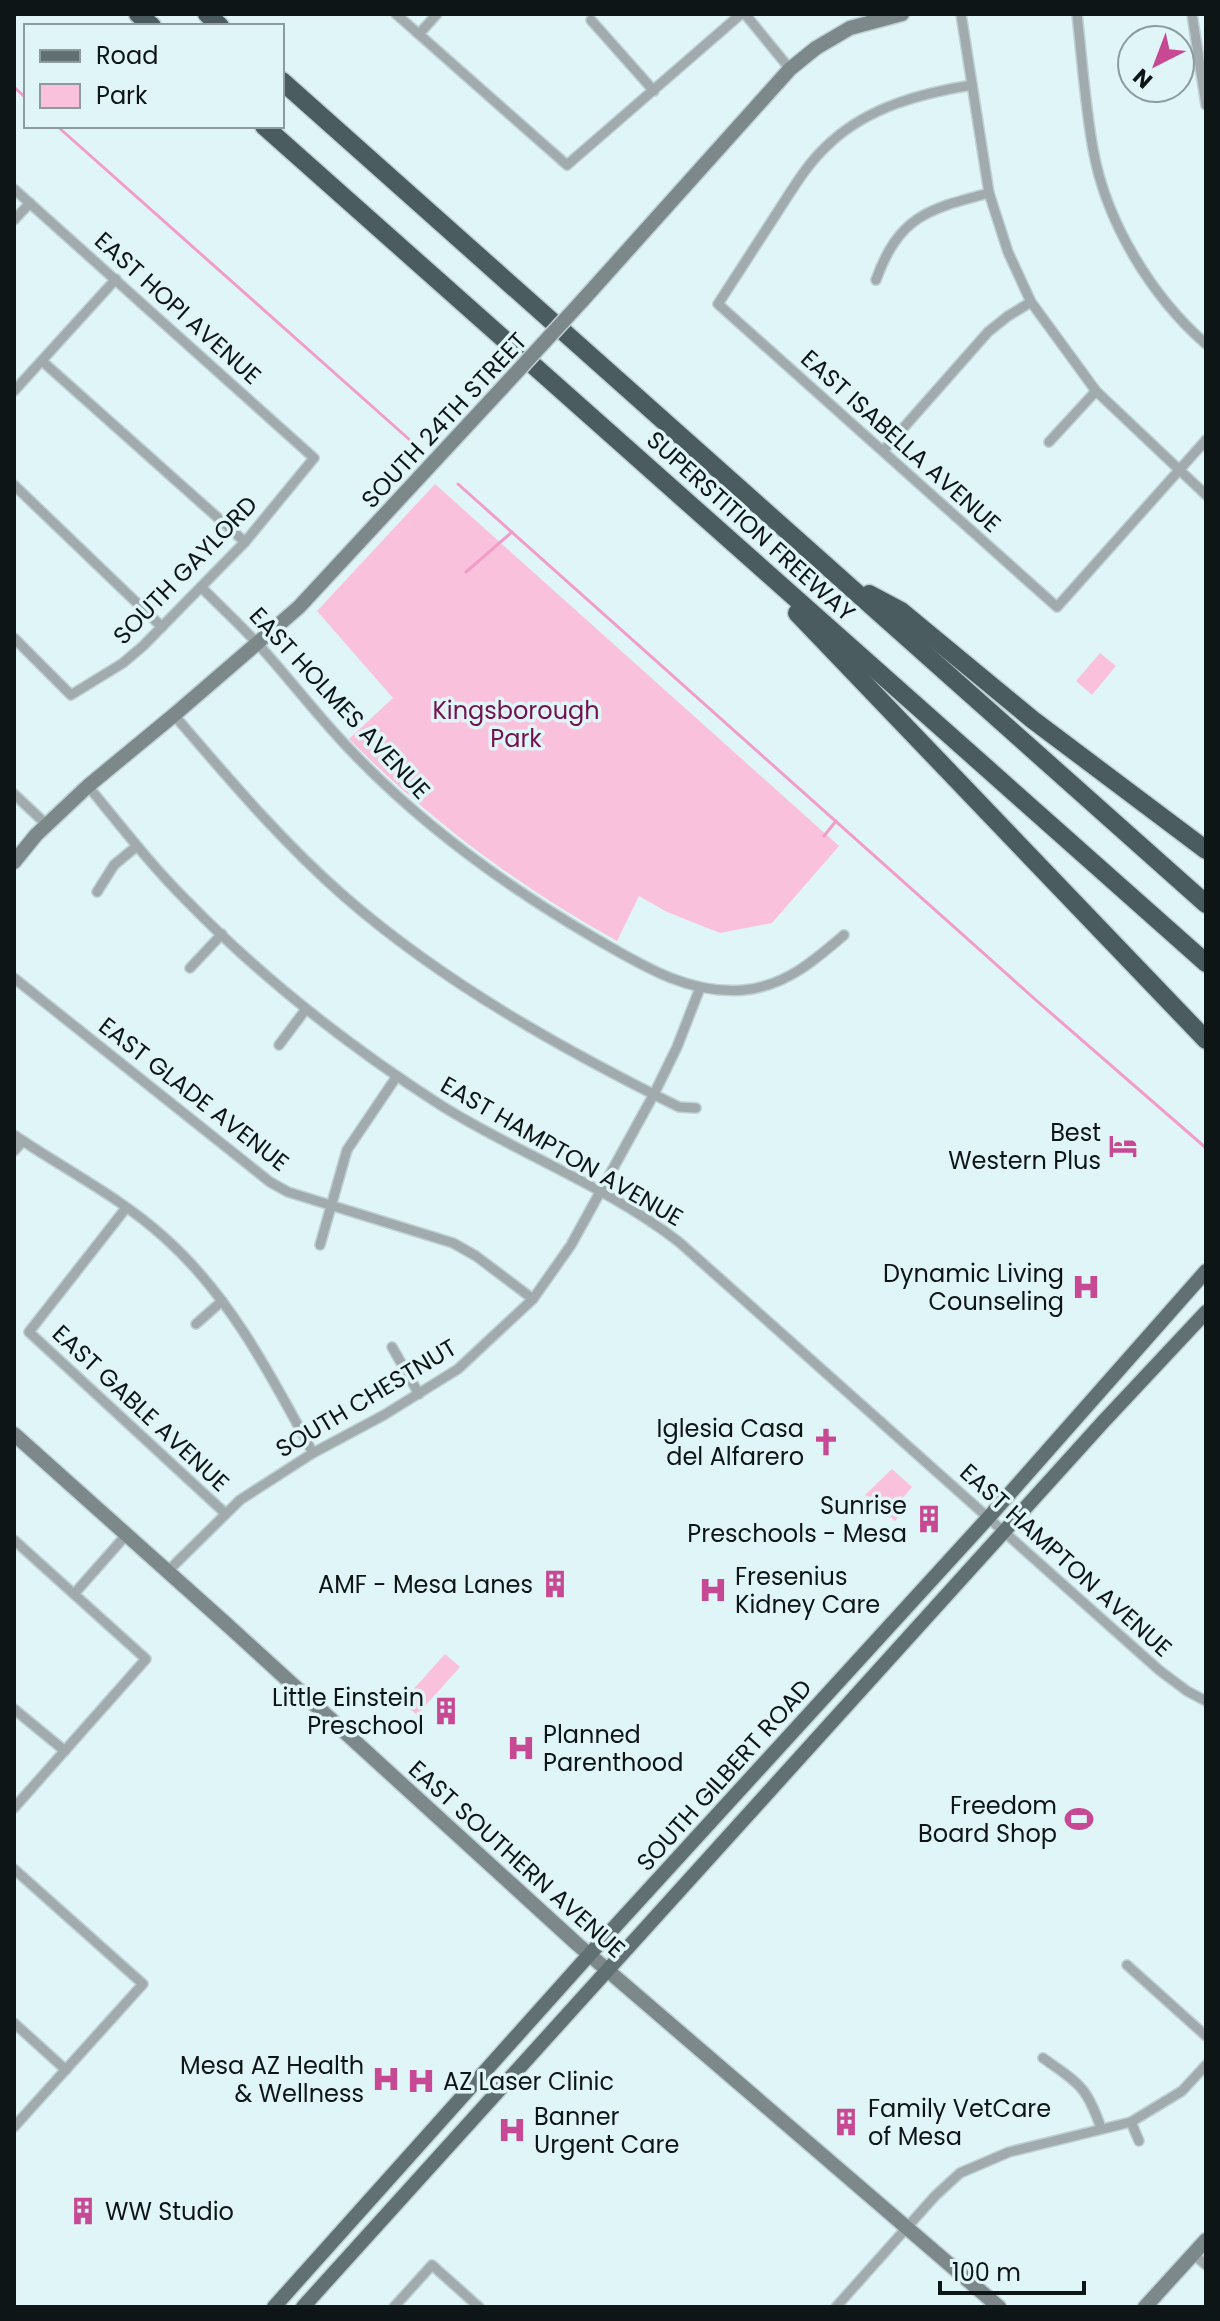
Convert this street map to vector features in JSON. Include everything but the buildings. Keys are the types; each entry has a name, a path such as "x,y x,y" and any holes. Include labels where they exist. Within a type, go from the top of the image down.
{"highway":[{"name":"SUPERSTITION FREEWAY","path":"284,83 1206,904"},
{"name":"SUPERSTITION FREEWAY","path":"266,128 1206,963"},
{"path":"704,516 1206,1040"},
{"path":"842,579 901,611 1033,720 1206,850"}],"main road":[{"name":"SOUTH GILBERT ROAD","path":"274,2307 589,1955 989,1517 1206,1271"},
{"name":"SOUTH GILBERT ROAD","path":"303,2307 1004,1531 1206,1312"},
{"path":"404,2161 424,2173"}],"street":[{"path":"396,14 567,165 743,14 790,69"},
{"path":"419,34 437,14"},
{"name":"SOUTH 24TH STREET","path":"14,862 46,824 88,786 258,644 325,581 790,69 816,48 850,28 902,14"},
{"path":"961,14 989,193 1008,252 1031,302 1096,391 1206,495"},
{"path":"1077,14 1093,152 1127,247 1156,292 1206,344"},
{"path":"1192,14 1206,105"},
{"path":"591,20 654,91"},
{"name":"EAST ISABELLA AVENUE","path":"972,85 940,90 900,102 860,121 831,142 805,170 718,304 1057,607 1179,470"},
{"name":"EAST HOPI AVENUE","path":"14,189 314,458"},
{"path":"876,280 885,254 900,232 919,217 943,205 989,193"},
{"path":"14,220 30,203"},
{"path":"14,391 116,279"},
{"path":"883,451 988,332 1031,302"},
{"path":"42,361 245,542"},
{"path":"1049,442 1096,391"},
{"path":"1179,470 1206,440"},
{"name":"SOUTH GAYLORD","path":"14,638 71,695 123,663 162,627 245,542 314,458"},
{"path":"14,485 162,627"},
{"name":"EAST HOLMES AVENUE","path":"201,587 258,644 358,759 421,818 462,851 579,929 657,971 700,988 746,990 790,977 844,935"},
{"path":"174,715 275,831 376,923 465,988 679,1107 696,1108"},
{"name":"EAST HAMPTON AVENUE","path":"88,786 186,901 306,1009 397,1076 485,1132 654,1223 690,1250 1159,1670 1206,1701"},
{"path":"14,794 46,824"},
{"path":"97,892 114,865 137,846"},
{"path":"190,968 222,934"},
{"name":"EAST GLADE AVENUE","path":"14,978 260,1175 288,1192 453,1243 476,1256 533,1299"},
{"name":"SOUTH CHESTNUT","path":"168,1571 225,1513 254,1490 458,1369 533,1299 552,1275 654,1094 700,988"},
{"path":"279,1045 306,1009"},
{"path":"320,1245 347,1150 397,1076"},
{"path":"14,1151 18,1138 126,1208 175,1247 222,1301 260,1356 313,1453"},
{"name":"EAST GABLE AVENUE","path":"126,1208 29,1332 225,1513"},
{"path":"196,1324 222,1301"},
{"path":"392,1347 419,1394"},
{"name":"EAST SOUTHERN AVENUE","path":"14,1434 589,1955 999,2307"},
{"path":"74,1594 127,1534"},
{"path":"14,1540 146,1659 14,1808"},
{"path":"14,1709 65,1751"},
{"path":"14,1869 143,1984 14,2127"},
{"path":"1127,1965 1206,2036"},
{"path":"14,2023 66,2070"},
{"path":"1043,2058 1079,2083 1091,2098 1101,2128"},
{"path":"836,2307 942,2189 972,2166 1009,2152 1131,2122 1182,2091 1206,2065"},
{"path":"1131,2122 1139,2141"},
{"path":"1145,2307 1206,2240"},
{"path":"1193,2254 1206,2265"},
{"path":"394,2307 432,2265 479,2307"}],"green space":[{"name":"Kingsborough Park","path":"435,484 839,846 772,923 720,933 667,912 639,896 617,941 545,898 476,850 411,797 349,739 393,698 317,611"},
{"path":"1100,653 1116,666 1092,695 1076,681"},
{"path":"892,1469 912,1487 897,1505 903,1511 895,1521 865,1495"},
{"path":"445,1654 460,1667 417,1715 402,1702"}],"waterway":[{"path":"14,87 24,96"},
{"path":"59,128 411,441"},
{"path":"458,484 1206,1148"},
{"path":"466,572 512,532"},
{"path":"824,836 836,821"}],"place":[{"name":"Best Western Plus","path":"1123,1146"},
{"name":"Dynamic Living Counseling","path":"1086,1287"},
{"name":"Iglesia Casa del Alfarero","path":"826,1442"},
{"name":"Sunrise Preschools - Mesa","path":"929,1519"},
{"name":"AMF - Mesa Lanes","path":"555,1584"},
{"name":"Fresenius Kidney Care","path":"713,1590"},
{"name":"Little Einstein Preschool","path":"446,1711"},
{"name":"Planned Parenthood","path":"521,1748"},
{"name":"Freedom Board Shop","path":"1079,1819"},
{"name":"Mesa AZ Health & Wellness","path":"386,2079"},
{"name":"AZ Laser Clinic","path":"421,2081"},
{"name":"Family VetCare of Mesa","path":"846,2122"},
{"name":"Banner Urgent Care","path":"512,2130"},
{"name":"WW Studio","path":"83,2211"}]}
